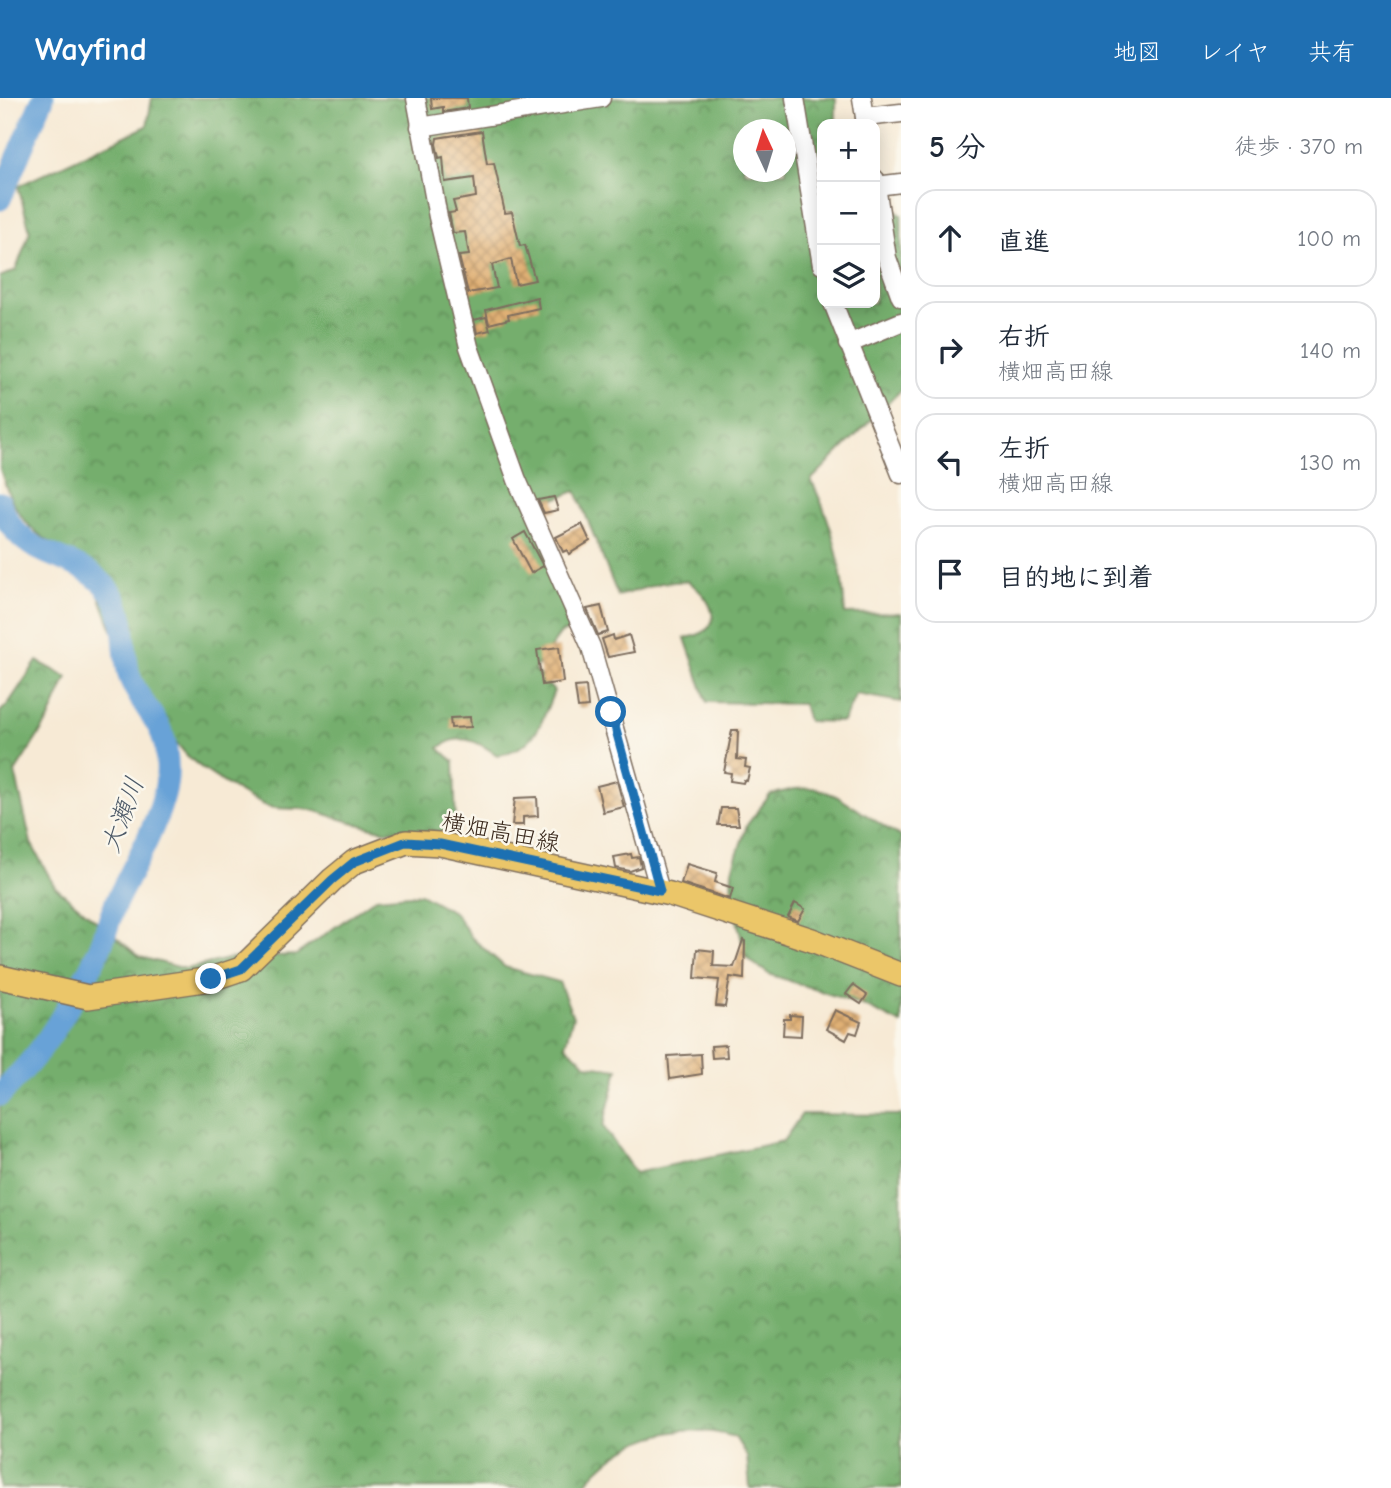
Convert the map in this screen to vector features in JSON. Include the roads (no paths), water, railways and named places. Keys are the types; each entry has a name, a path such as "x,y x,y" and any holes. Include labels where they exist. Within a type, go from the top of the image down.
{"main road":[{"name":"横畑高田線","path":"0,977 88,998 211,979 241,969 354,862 405,842 440,844 660,891 812,940 901,975"}],"street":[{"path":"416,98 420,127 469,347 517,480 592,647 660,891"},
{"path":"420,127 493,106 601,98"},
{"path":"795,98 819,245"},
{"path":"862,98 866,119"},
{"path":"875,119 901,113"},
{"path":"880,183 901,183"},
{"path":"880,202 901,297"},
{"path":"836,308 848,344 897,454 901,474"},
{"path":"848,344 901,322"}],"waterway":[{"name":"大瀬川","path":"0,199 43,98"},
{"name":"大瀬川","path":"0,503 10,523 22,538 82,569 111,593 120,612 129,675 156,721 167,757 167,780 159,811 112,911 90,968 42,1047 0,1095"}]}
